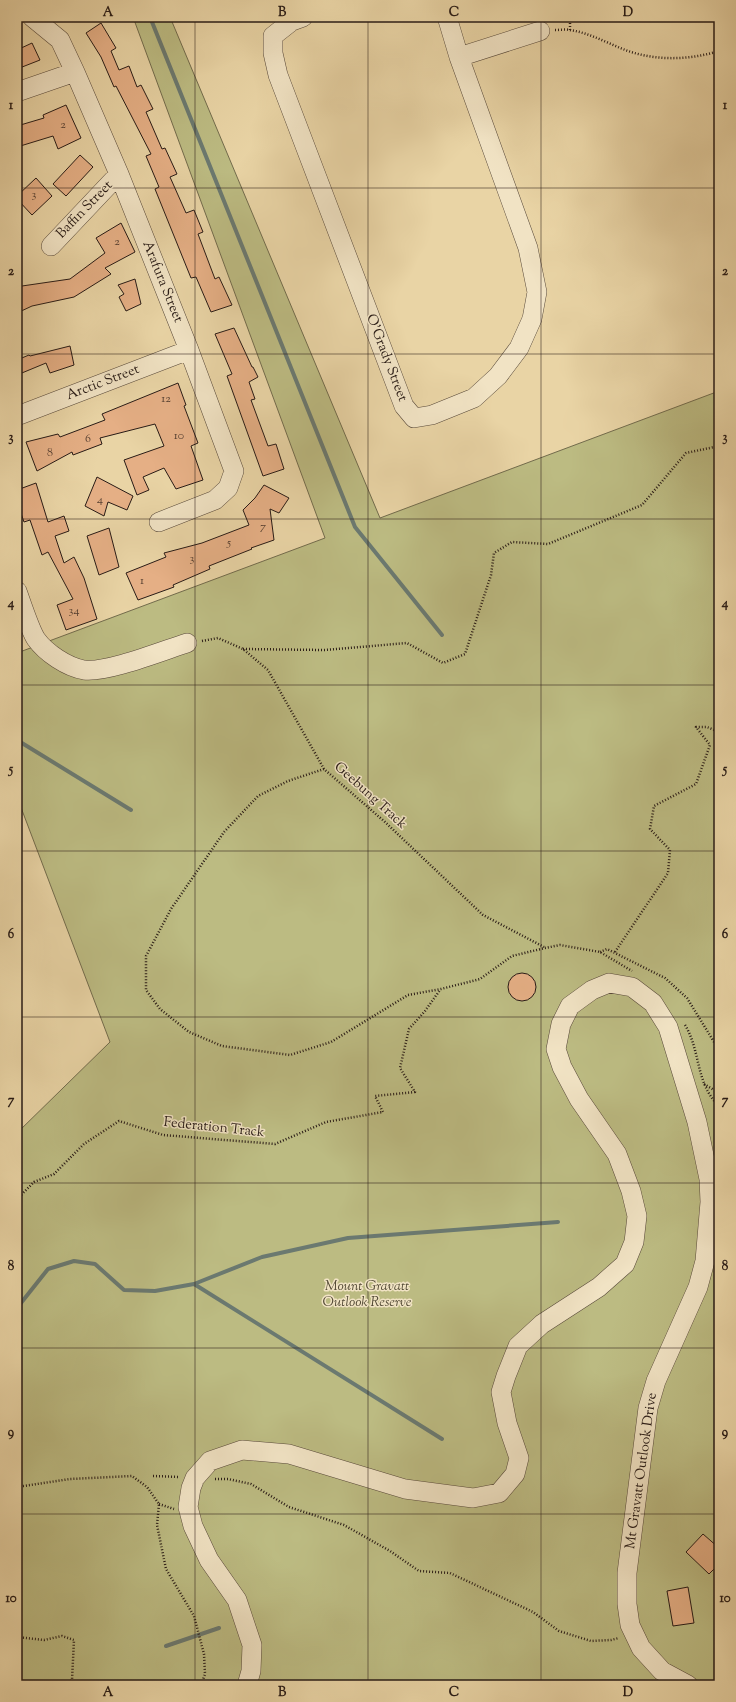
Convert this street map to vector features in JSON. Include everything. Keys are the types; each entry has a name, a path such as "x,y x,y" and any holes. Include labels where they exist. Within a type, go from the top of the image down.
{"street":[{"name":"Arafura Street","path":"32,17 60,40 75,72 120,174 234,470 228,488 215,500 159,522"},
{"name":"O'Grady Street","path":"303,17 292,21 273,36 273,53 278,75 404,406 414,418 432,415 474,398 498,376 519,348 532,319 537,292 528,248 459,57 447,17"},
{"path":"459,57 540,31"},
{"path":"17,92 75,72"},
{"name":"Baffin Street","path":"51,246 120,174"},
{"name":"Arctic Street","path":"17,416 189,350"},
{"path":"17,591 35,638 61,661 84,670 105,669 187,643"},
{"name":"Mt Gravatt Outlook Drive","path":"247,1685 251,1671 252,1645 237,1600 210,1560 193,1526 188,1507 191,1488 195,1478 210,1461 242,1450 289,1454 405,1489 473,1498 499,1493 515,1474 519,1458 507,1423 501,1392 518,1346 542,1324 599,1287 625,1264 634,1242 637,1216 631,1191 617,1154 579,1099 562,1067 556,1049 561,1024 570,1006 592,990 609,983 632,987 653,1003 668,1027 697,1122 709,1179 710,1202 705,1261 698,1287 656,1380 648,1408 627,1573 627,1604 633,1633 641,1648 662,1670 688,1685"}],"path":[{"path":"570,17 570,30"},
{"path":"540,31 570,30 630,51 680,59 708,55 719,51"},
{"path":"243,649 324,650 407,643 444,663 465,654 491,575 494,553 512,542 548,544 642,505 686,453 719,446"},
{"name":"Geebung Track","path":"187,643 218,638 243,649 268,670 324,769 385,822 483,915 545,948 512,956 480,979 441,989"},
{"path":"615,952 668,873 670,850 650,829 654,806 696,784 710,745 696,727 707,727 719,732"},
{"path":"324,769 288,781 258,796 224,832 171,909 146,956 146,990 160,1009 189,1032 222,1046 290,1055 331,1042 408,995 441,989"},
{"path":"600,952 607,949 615,952 665,978 687,998 719,1050"},
{"name":"Federation Track","path":"17,1198 34,1182 54,1174 84,1144 119,1121 163,1135 276,1144 326,1122 383,1112 376,1096 415,1092 400,1068 409,1029 425,1011 441,989"},
{"path":"719,1093 704,1084 711,1098 719,1106"},
{"path":"153,1476 162,1475"},
{"path":"17,1487 70,1479 132,1476 147,1486 159,1504 157,1524 166,1569 194,1616 204,1654 205,1674 201,1685"},
{"path":"195,1478 228,1479 251,1484 290,1506 344,1525 390,1551 419,1571 450,1573 533,1612 559,1631 591,1641 611,1640 633,1633"},
{"path":"17,1637 44,1640 62,1636 74,1640 72,1680 65,1685"}],"green space":[{"name":"Mount Gravatt Outlook Reserve","path":"133,17 170,17 380,518 719,391 719,1685 17,1685 17,1133 110,1042 17,797 17,653 325,538"}],"building":[{"path":"101,23 116,48 111,51 119,70 129,66 137,87 141,85 153,109 146,112 162,149 165,148 177,174 170,177 186,213 194,210 203,232 198,234 215,279 219,277 232,305 211,312 196,277 191,278 155,189 159,187 146,156 151,154 116,86 114,87 101,57 86,33"},
{"path":"32,43 40,60 17,69 17,50"},
{"path":"66,105 81,138 58,149 53,136 17,147 17,126 44,118 43,115"},
{"path":"80,155 93,167 66,196 53,184"},
{"path":"36,178 52,196 32,215 17,199 17,196"},
{"path":"121,223 135,252 105,268 111,274 74,297 32,306 17,313 17,288 70,279 105,253 96,238"},
{"path":"135,279 141,304 126,311 119,297 124,294 118,285"},
{"path":"234,328 258,377 249,382 255,399 251,400 268,446 276,444 284,469 263,476 227,376 232,374 215,334"},
{"path":"70,346 74,365 50,373 46,363 17,375 17,360 29,355"},
{"path":"178,383 186,405 184,406 198,443 191,446 203,480 176,489 164,468 143,477 149,490 137,495 124,460 164,446 155,424 100,438 102,444 73,455 72,452 37,471 26,442 58,434 60,437 105,420 102,414"},
{"path":"97,477 133,496 127,510 108,502 104,516 85,506"},
{"path":"36,483 48,522 64,516 69,531 55,536 64,563 74,557 84,578 97,619 66,630 57,605 73,599 48,552 42,555 30,520 24,522 17,502 17,490"},
{"path":"264,485 289,498 279,513 270,509 274,540 209,566 210,569 173,585 174,587 138,600 126,573 166,557 164,553 202,543 249,525 243,510 255,498"},
{"path":"109,528 119,567 99,575 87,536"},
{"path":"522,973 528,974 532,977 535,981 535,993 532,997 528,1000 522,1001 516,1000 512,997 509,993 508,987 509,981 512,977 516,974"},
{"path":"703,1534 719,1548 719,1574 714,1569 709,1574 686,1552"},
{"path":"688,1587 694,1623 673,1626 667,1591"}],"waterway":[{"path":"150,17 355,527 442,635"},
{"path":"17,740 131,810"},
{"path":"17,1308 48,1269 74,1261 95,1264 124,1290 155,1291 194,1284 262,1257 348,1238 558,1222"},
{"path":"194,1284 442,1439"},
{"path":"166,1646 219,1628"}]}
